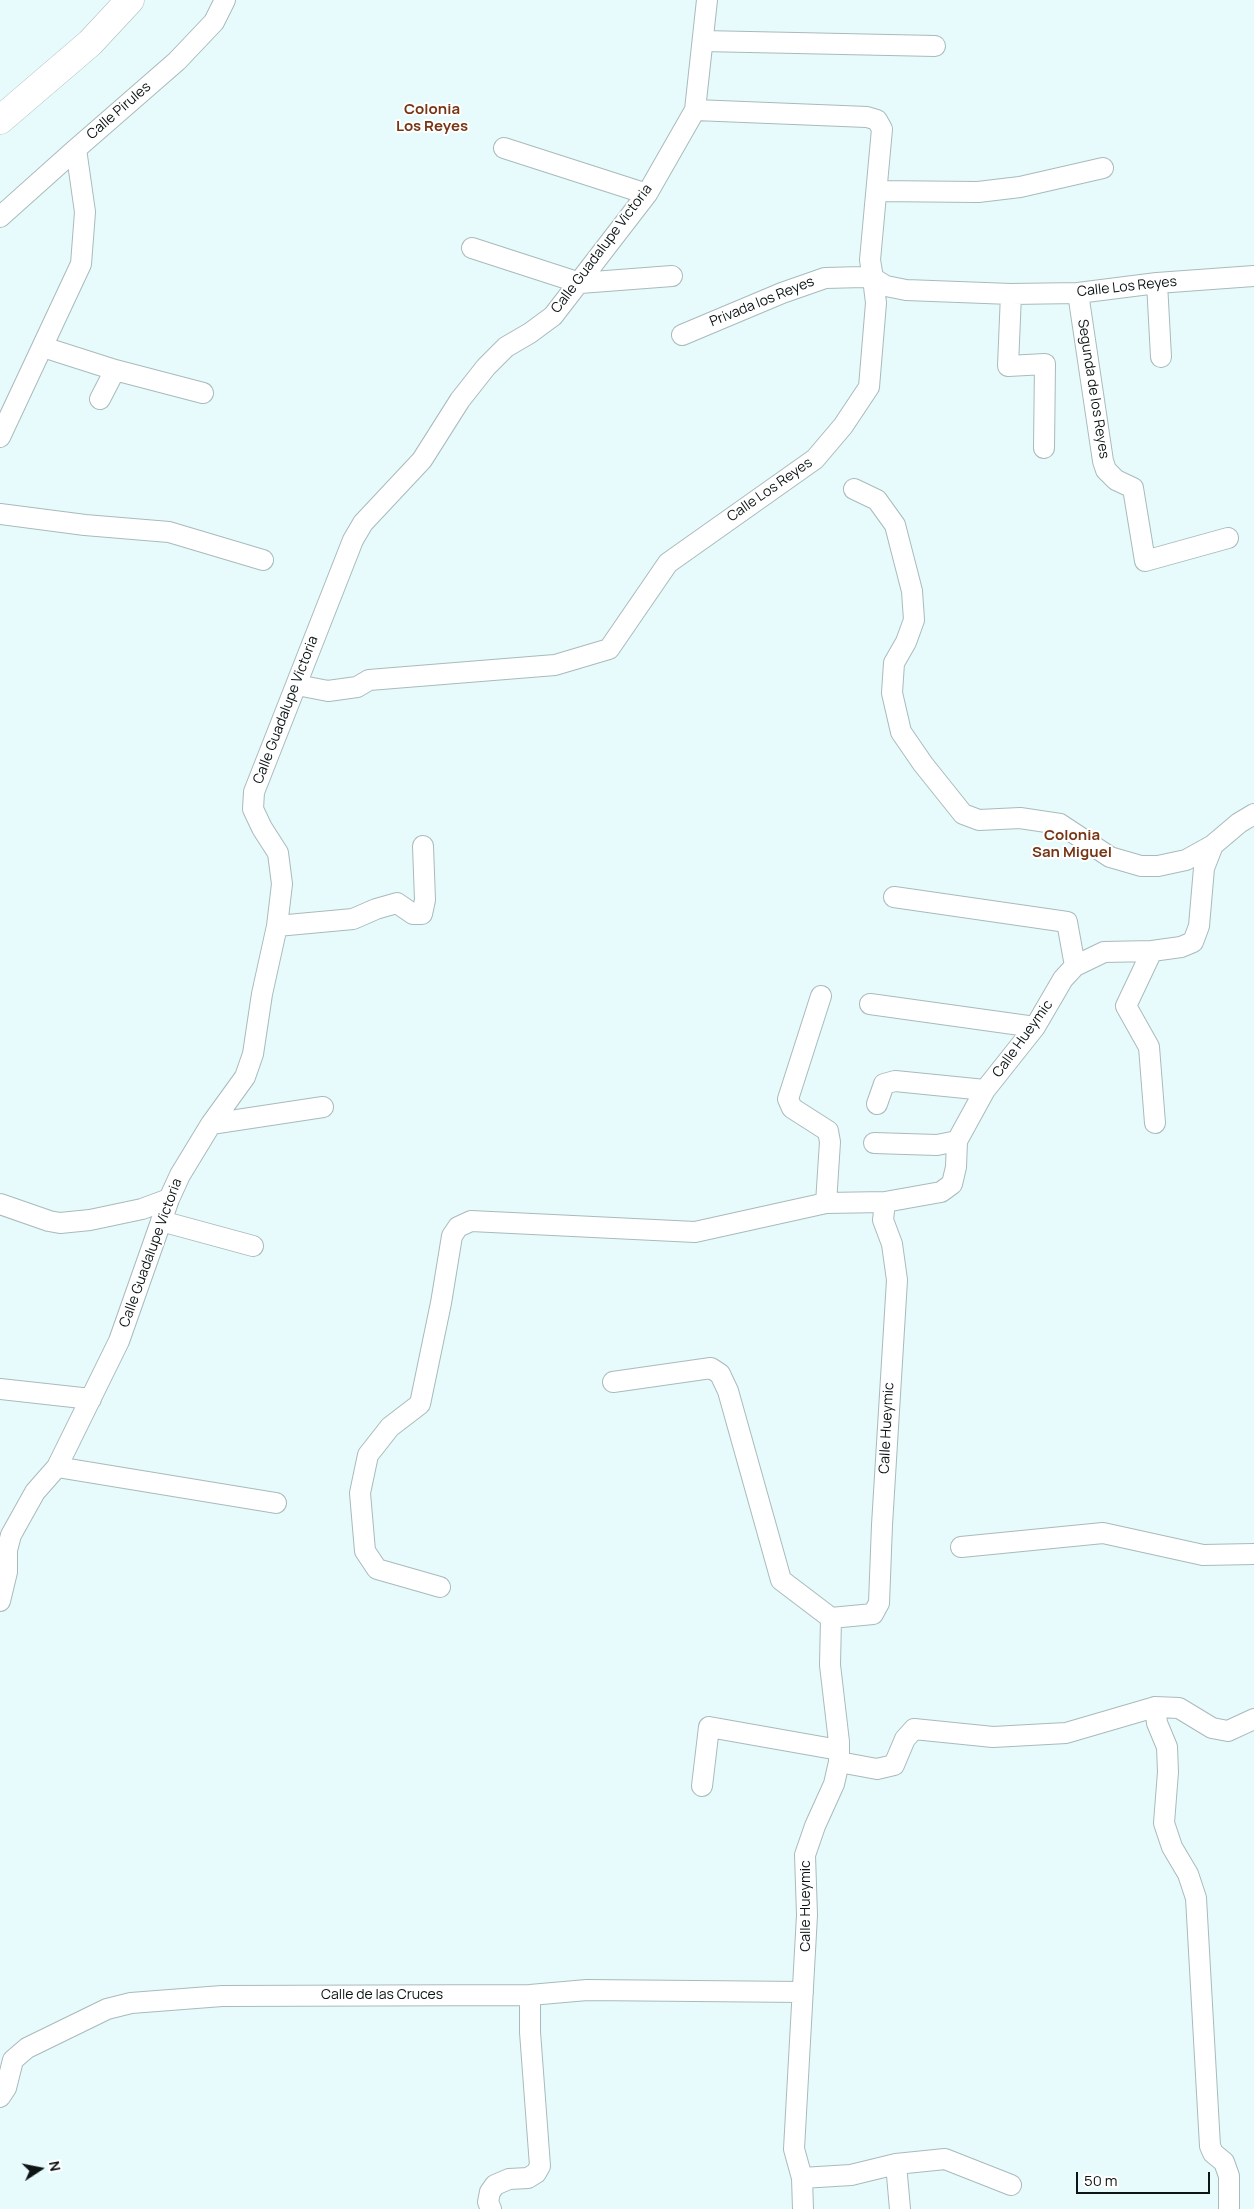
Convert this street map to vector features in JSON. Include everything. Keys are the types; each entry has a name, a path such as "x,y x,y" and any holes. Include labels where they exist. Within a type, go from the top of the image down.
{"main road":[{"path":"0,120 90,43 130,0"}],"street":[{"name":"Calle Pirules","path":"0,437 81,264 85,212 76,148 177,61 214,22 225,0"},
{"name":"Calle Guadalupe Victoria","path":"0,1601 11,1535 35,1492 57,1467 119,1341 169,1199 180,1175 211,1124 245,1077 253,1054 262,994 277,926 282,884 278,852 262,828 253,809 254,792 352,540 363,523 422,460 460,400 486,367 506,347 530,333 552,316 580,283 646,194 695,110 707,0"},
{"path":"703,41 935,46"},
{"path":"695,110 867,117 878,120 882,129 870,260 874,278"},
{"path":"0,217 76,148"},
{"path":"504,148 646,194"},
{"path":"877,191 978,192 1020,187 1103,168"},
{"path":"472,248 580,283 672,276"},
{"name":"Privada los Reyes","path":"682,335 782,293 825,278 863,276 874,278"},
{"name":"Calle Los Reyes","path":"874,278 886,286 906,290 1011,294 1078,293 1156,283 1254,276"},
{"name":"Calle Los Reyes","path":"297,685 328,691 357,687 369,680 555,665 609,649 668,563 815,459 843,426 870,387 876,303 874,278"},
{"path":"1156,283 1161,357"},
{"name":"Segunda de los Reyes","path":"1078,293 1106,470 1116,480 1133,488 1145,562 1228,538"},
{"path":"1011,294 1008,366 1045,364 1044,448"},
{"path":"43,347 115,370 203,392"},
{"path":"100,399 115,370"},
{"path":"854,489 877,500 895,524 912,591 914,620 906,642 894,663 892,693 901,732 923,764 963,814 979,820 1020,818 1060,824 1110,857 1141,866 1158,866 1186,860 1212,845 1239,822 1254,814"},
{"path":"0,514 84,525 168,532 263,560"},
{"name":"Calle Hueymic","path":"803,2209 802,2178 794,2149 807,1915 805,1855 815,1826 834,1784 839,1756 830,1665 831,1618 873,1614 879,1603 897,1280 892,1244 883,1220 885,1202 942,1192 952,1184 956,1167 958,1141 985,1090 1035,1027 1063,979 1075,966 1104,952 1152,951 1180,947 1193,942 1199,926 1204,868 1212,845"},
{"path":"277,926 353,919 396,903 413,914 422,914 425,900 423,846"},
{"path":"894,897 1068,922 1075,966"},
{"path":"1152,951 1126,1006 1148,1047 1156,1123"},
{"path":"821,996 788,1099 792,1108 828,1130 830,1142 826,1204"},
{"path":"870,1004 1035,1027"},
{"path":"876,1104 884,1084 895,1081 985,1090"},
{"path":"211,1124 323,1107"},
{"path":"874,1143 937,1145 958,1141"},
{"path":"0,1204 60,1223 99,1218 142,1208 169,1199"},
{"path":"440,1587 377,1568 366,1551 360,1493 368,1455 390,1427 420,1404 441,1303 452,1236 458,1226 471,1221 695,1232 826,1204 885,1202"},
{"path":"161,1221 253,1246"},
{"path":"613,1382 711,1368 720,1374 728,1391 781,1580 831,1618"},
{"path":"0,1389 91,1399"},
{"path":"57,1467 276,1503"},
{"path":"961,1547 1103,1533 1202,1555 1254,1554"},
{"path":"1154,1707 1157,1723 1166,1747 1168,1772 1164,1823 1172,1847 1188,1874 1196,1898 1210,2146 1214,2153 1224,2162 1229,2176 1230,2209"},
{"path":"702,1786 709,1727 839,1756 877,1769 894,1765 905,1739 914,1729 993,1737 1066,1734 1154,1707 1179,1708 1212,1728 1228,1732 1254,1719"},
{"name":"Calle de las Cruces","path":"0,2096 6,2088 13,2060 26,2048 108,2009 131,2003 222,1996 530,1995 587,1990 803,1992"},
{"path":"490,2209 488,2202 490,2192 495,2185 509,2179 528,2178 536,2173 540,2166 530,2032 530,1995"},
{"path":"802,2178 851,2175 896,2164 945,2159 1011,2185"},
{"path":"896,2164 900,2209"}],"district":[{"name":"Colonia Los Reyes","path":"432,118"},
{"name":"Colonia San Miguel","path":"1072,844"}]}
